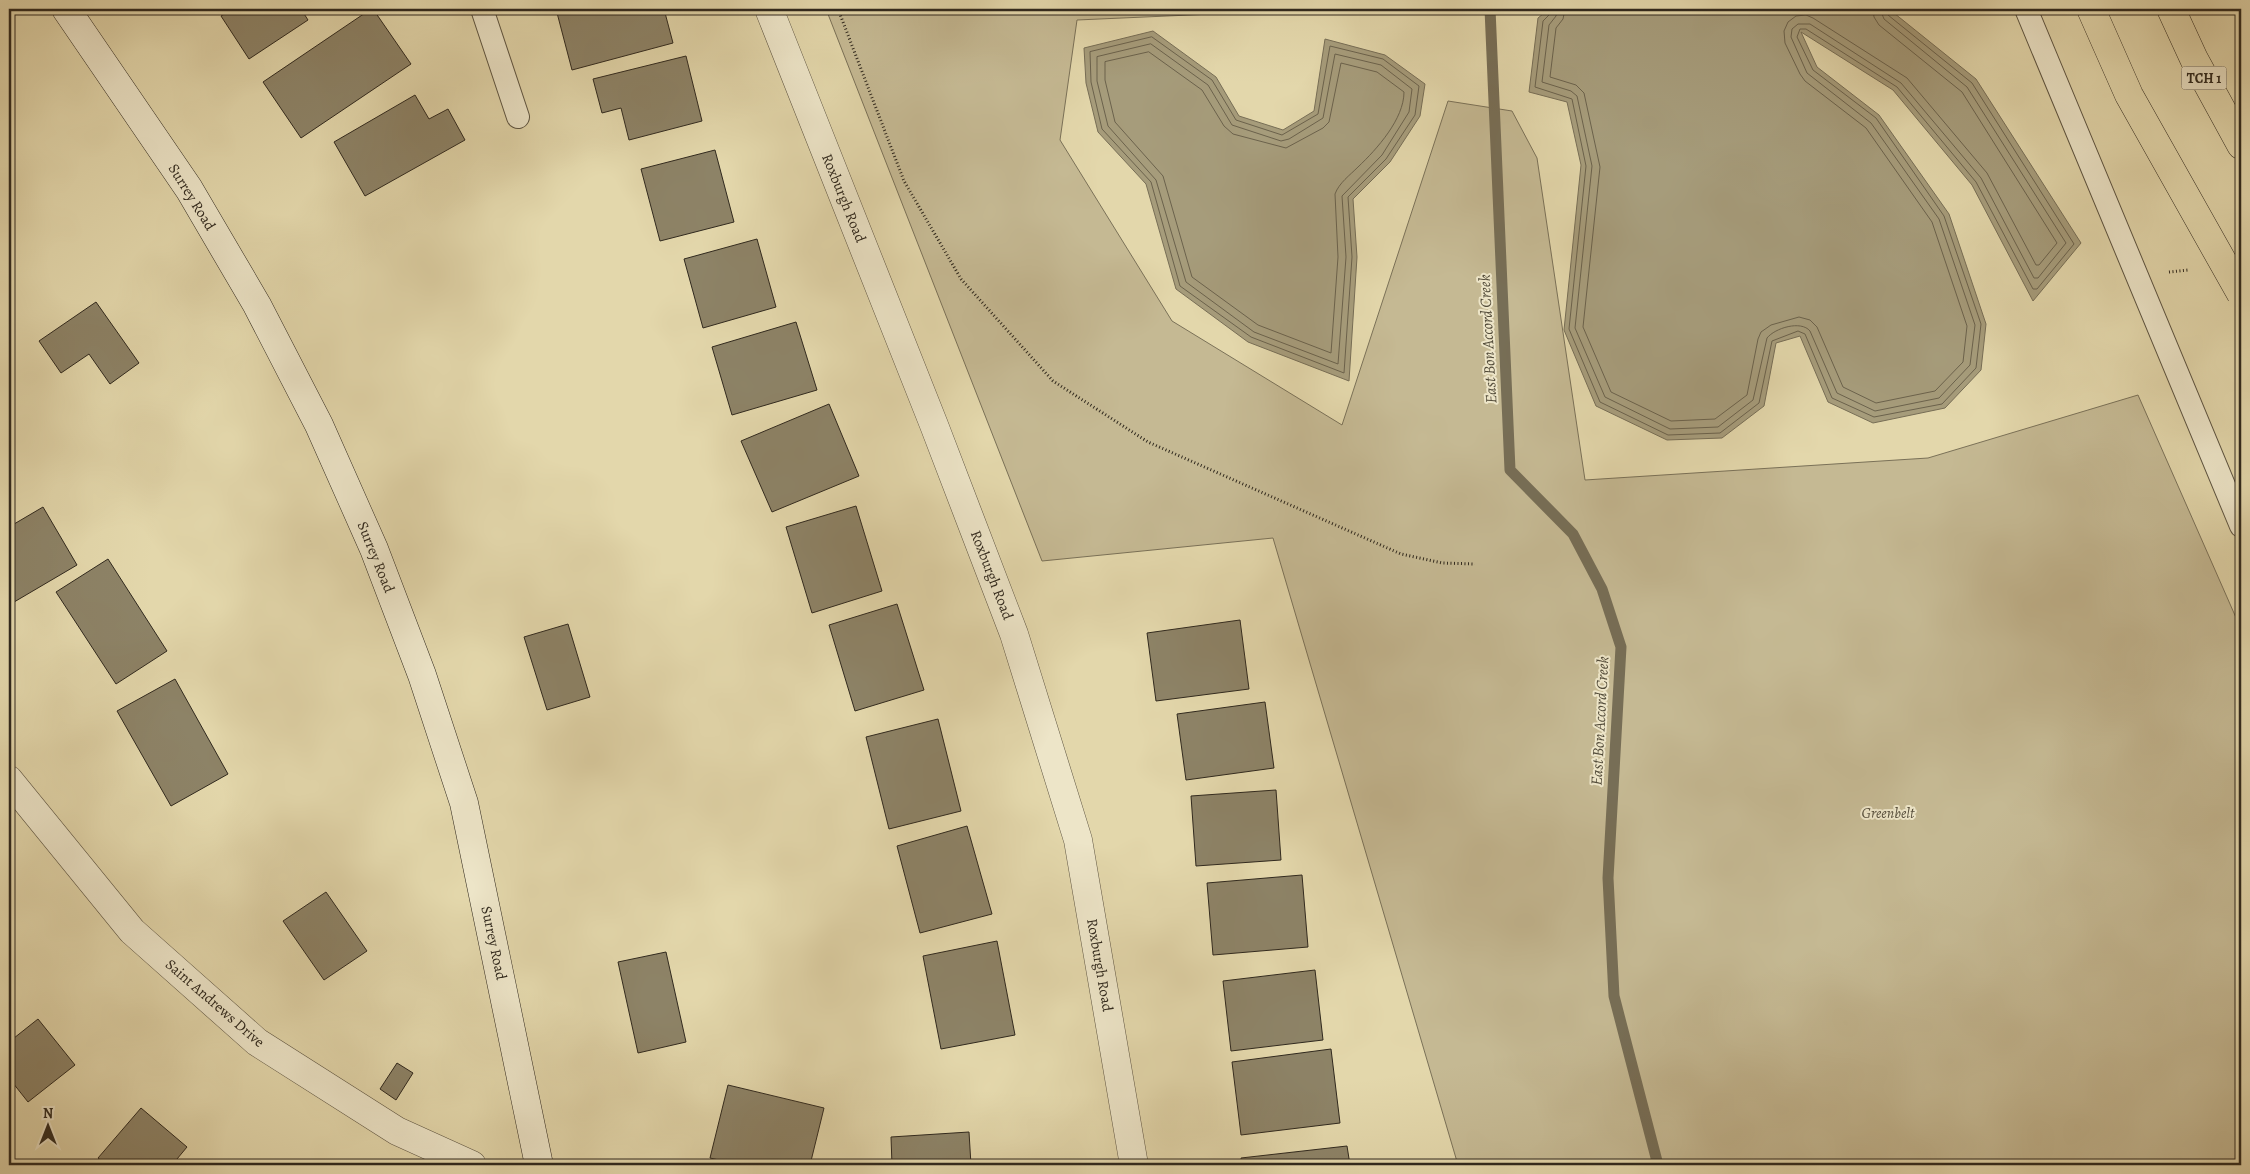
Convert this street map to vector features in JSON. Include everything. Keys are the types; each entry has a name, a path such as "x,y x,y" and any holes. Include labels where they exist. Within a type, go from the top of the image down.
{"highway":[{"path":"2091,9 2129,95 2241,294"},
{"name":"TCH 1","path":"2171,9 2194,59 2241,145"}],"street":[{"name":"Surrey Road","path":"66,9 189,189 257,305 319,425 374,549 422,675 464,803 539,1165"},
{"name":"Roxburgh Road","path":"769,9 934,425 1014,634 1078,840 1134,1165"},
{"name":"Saint Andrews Drive","path":"9,780 132,931 257,1042 397,1131 472,1165"}],"lane":[{"path":"482,9 518,117"},
{"path":"2026,9 2241,526"}],"path":[{"path":"838,9 909,190 961,279 1053,381 1148,442 1401,554 1442,563 1475,564"}],"green space":[{"name":"Greenbelt","path":"826,9 1325,9 1077,20 1060,140 1172,321 1342,425 1448,101 1512,111 1537,158 1585,480 1928,458 2138,395 2241,629 2241,1165 1458,1165 1273,538 1042,561"}],"water":[{"path":"1549,9 1889,9 1976,79 2081,243 2033,301 1972,185 1893,90 1801,32 1817,67 1879,115 1949,214 1986,324 1981,370 1945,408 1873,423 1828,402 1800,336 1776,343 1764,406 1722,438 1667,440 1596,406 1564,330 1581,165 1567,102 1529,92 1538,18"},
{"path":"1153,31 1216,77 1239,116 1283,130 1314,111 1325,39 1385,55 1425,84 1420,116 1390,162 1353,199 1357,257 1349,381 1248,342 1176,289 1146,184 1098,132 1086,83 1084,48"}],"building":[{"path":"233,9 301,9 308,20 249,59 221,16"},
{"path":"373,9 411,64 301,138 263,82"},
{"path":"556,9 664,9 673,43 572,70"},
{"path":"686,56 702,121 629,140 621,108 602,113 593,79"},
{"path":"415,95 429,119 448,109 465,140 365,196 334,142"},
{"path":"715,150 734,222 660,241 641,169"},
{"path":"757,239 776,307 703,328 684,259"},
{"path":"96,302 139,363 110,384 89,354 61,373 39,341"},
{"path":"796,322 817,390 732,415 712,347"},
{"path":"829,404 859,476 772,512 741,441"},
{"path":"856,506 882,591 812,613 786,527"},
{"path":"43,507 77,565 9,605 9,527"},
{"path":"108,559 167,651 116,684 56,592"},
{"path":"897,604 924,690 855,711 829,625"},
{"path":"1240,620 1249,689 1156,701 1147,633"},
{"path":"568,624 590,697 547,710 524,637"},
{"path":"175,679 228,774 171,806 117,711"},
{"path":"1265,702 1274,768 1186,780 1177,714"},
{"path":"938,719 961,811 889,829 866,737"},
{"path":"1276,790 1281,860 1196,866 1191,796"},
{"path":"967,826 992,914 920,933 897,846"},
{"path":"1302,875 1308,947 1213,955 1207,883"},
{"path":"326,892 367,951 324,980 283,921"},
{"path":"997,941 1015,1035 941,1049 923,956"},
{"path":"666,952 686,1042 638,1053 618,962"},
{"path":"1315,970 1323,1040 1231,1051 1223,981"},
{"path":"38,1019 75,1065 28,1102 9,1078 9,1063 12,1060 9,1056 9,1042"},
{"path":"1331,1049 1340,1123 1241,1135 1232,1062"},
{"path":"397,1063 413,1073 396,1100 380,1089"},
{"path":"728,1085 824,1108 810,1165 741,1165 710,1158"},
{"path":"141,1108 187,1147 172,1165 106,1165 98,1158"},
{"path":"969,1132 971,1165 892,1165 891,1137"},
{"path":"1347,1146 1350,1165 1242,1165 1241,1158"}],"waterway":[{"name":"East Bon Accord Creek","path":"1490,9 1510,470 1573,534 1602,589 1621,647 1608,878 1614,996 1658,1165"}]}
